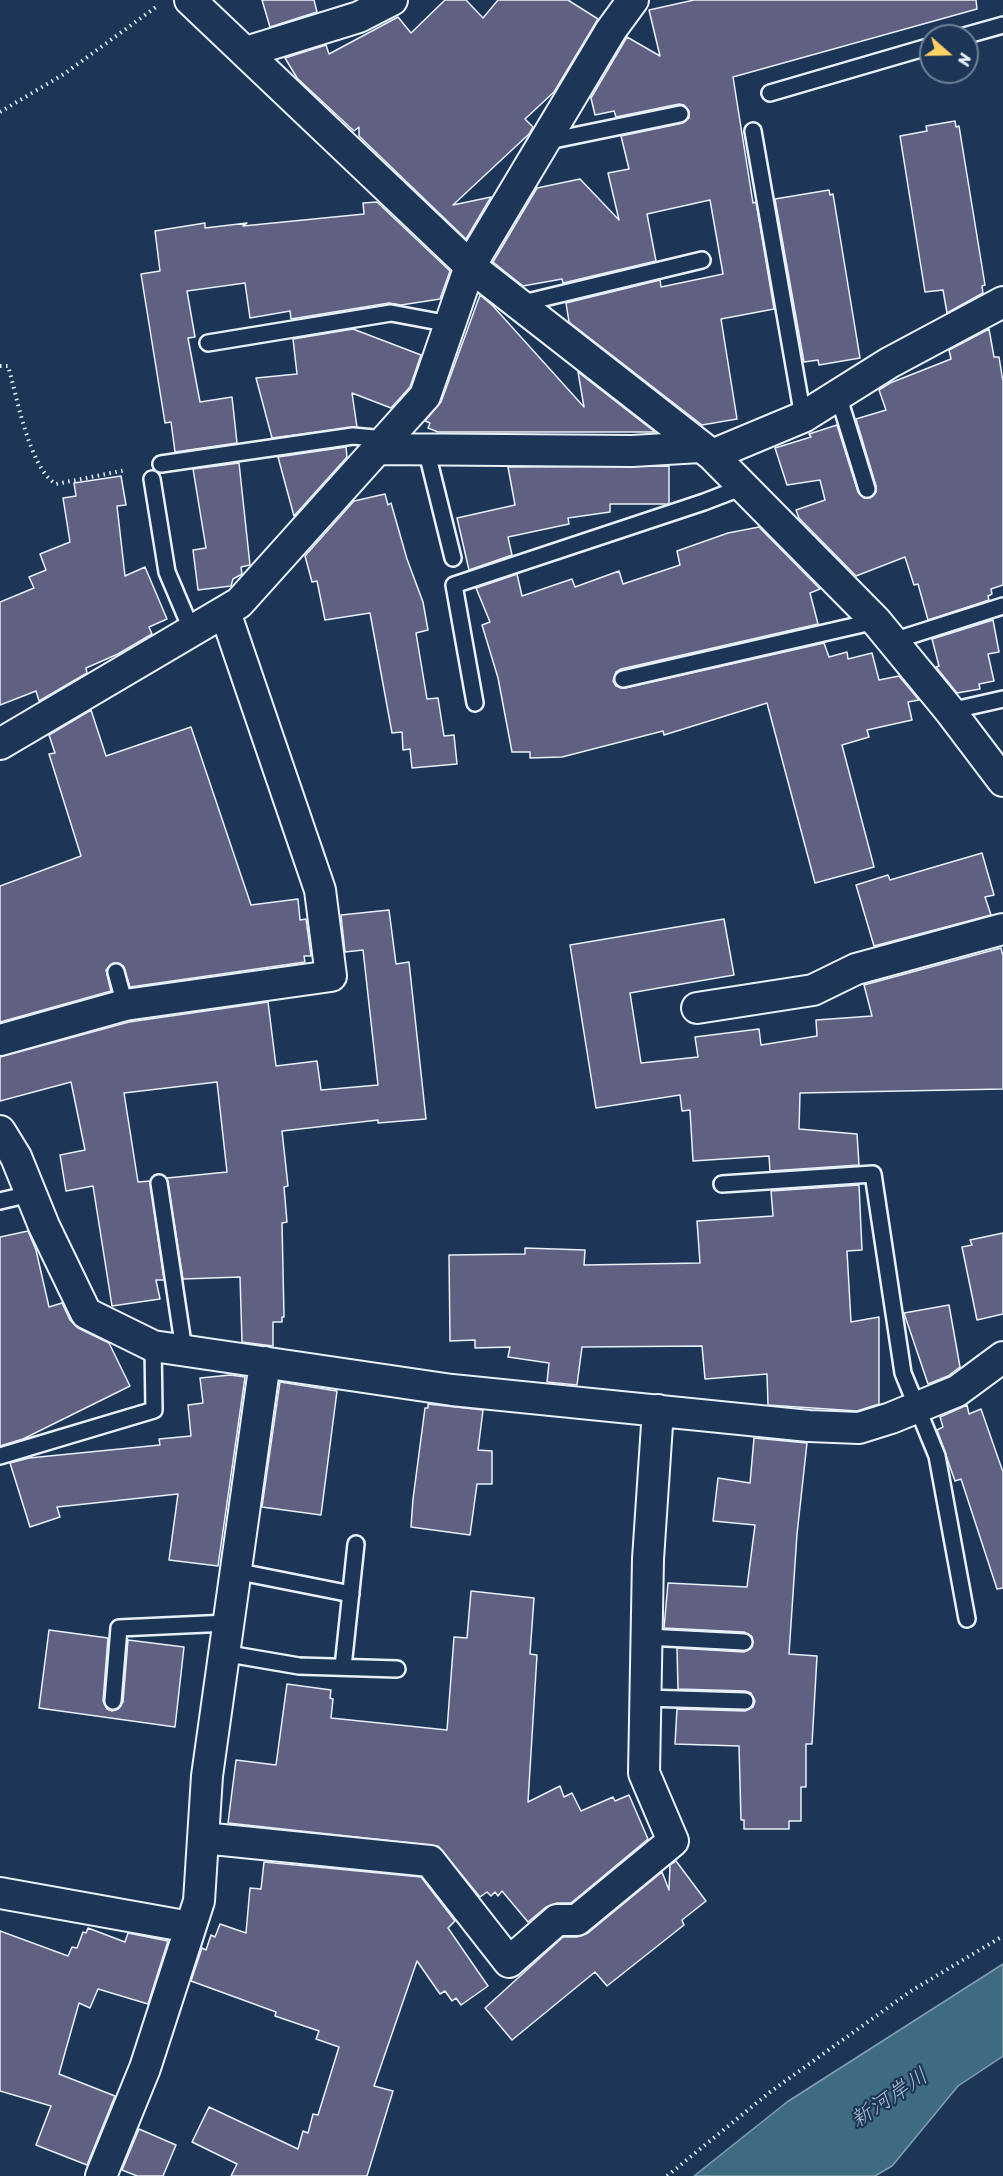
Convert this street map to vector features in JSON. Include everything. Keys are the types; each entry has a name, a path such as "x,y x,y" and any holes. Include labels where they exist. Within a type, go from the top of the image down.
{"street":[{"path":"190,0 470,266 706,451 884,631 950,711 1003,781"},
{"path":"246,52 359,17 392,0"},
{"path":"0,744 239,603 425,396 470,266 611,30 633,0"},
{"path":"381,444 426,449 706,451 803,417 889,363 1003,302"},
{"path":"0,1040 125,1005 331,976 320,890 225,612"},
{"path":"697,1008 813,990 856,969 1003,930"},
{"path":"0,1131 16,1157 30,1194 86,1313 153,1346 453,1390 809,1426 859,1428 891,1418 957,1391 1003,1357"},
{"path":"101,2176 145,2068 199,1901 207,1776 265,1362"},
{"path":"203,1838 430,1861 509,1962 557,1920 577,1920 674,1841 644,1773 646,1637 658,1410"},
{"path":"0,1893 190,1927"}],"lane":[{"path":"979,32 1003,25"},
{"path":"770,93 919,50"},
{"path":"544,142 680,114"},
{"path":"753,132 803,417"},
{"path":"519,304 702,260"},
{"path":"208,343 391,313 450,324"},
{"path":"838,395 867,489"},
{"path":"161,464 353,436 381,444"},
{"path":"426,449 453,558"},
{"path":"152,479 167,572 192,631"},
{"path":"474,703 454,585 743,487"},
{"path":"623,679 884,631 1003,606"},
{"path":"950,711 1003,699"},
{"path":"116,972 125,1005"},
{"path":"722,1184 873,1173 903,1373 937,1456 967,1619"},
{"path":"159,1183 184,1350"},
{"path":"0,1201 30,1194"},
{"path":"0,1456 154,1410 153,1346"},
{"path":"343,1667 356,1544"},
{"path":"235,1571 351,1594"},
{"path":"113,1701 119,1628 228,1623"},
{"path":"646,1637 744,1642"},
{"path":"224,1653 299,1666 397,1669"},
{"path":"645,1698 745,1701"}],"path":[{"path":"0,112 64,74 158,6"},
{"path":"0,366 8,366 37,463 49,479 56,484 161,464"},
{"path":"667,2176 770,2092 883,2012 1003,1936"}],"water":[{"name":"新河岸川","path":"1003,1964 1003,2056 958,2086 892,2166 875,2176 694,2176 787,2102"}],"building":[{"path":"262,0 314,0 317,12 270,27"},
{"path":"445,0 466,0 483,18 498,0 568,0 598,19 554,92 525,119 533,127 529,134 453,205 491,197 466,239 359,136 359,127 354,131 297,78 285,58 326,45 329,54 398,17 411,33"},
{"path":"694,0 976,0 977,9 733,77 753,203 756,202 774,309 721,319 737,419 702,425 569,322 566,303 660,280 661,287 723,274 710,200 647,214 656,261 563,283 562,279 523,286 493,262 537,188 580,179 619,220 608,173 629,169 621,136 683,123 689,118 689,111 684,105 679,104 616,117 614,111 595,115 591,98 627,37 660,56 649,10"},
{"path":"955,121 956,127 959,126 985,285 982,286 983,293 947,313 943,290 925,292 900,136 927,131 926,126"},
{"path":"829,190 830,195 833,194 860,358 819,365 818,360 804,362 775,199"},
{"path":"377,202 450,271 440,299 401,305 389,303 291,319 290,311 250,318 245,283 187,291 195,337 188,338 200,402 232,397 237,443 175,452 171,422 165,423 141,274 160,271 155,231 205,223 205,228 247,223 243,226 364,214 363,203"},
{"path":"480,295 493,306 584,407 578,372 655,432 438,432 428,428 430,423 425,421 441,402"},
{"path":"353,329 421,355 410,387 391,408 352,393 357,427 272,438 256,378 297,374 293,339"},
{"path":"989,329 994,357 999,357 1003,382 1003,585 991,589 992,594 988,596 989,600 928,620 918,584 914,585 905,557 856,576 799,518 796,510 825,500 820,480 787,485 775,448 811,437 809,434 837,425 858,492 864,498 870,498 876,492 876,486 856,419 886,410 879,390 890,383 951,359 949,350"},
{"path":"346,447 347,457 294,516 278,457"},
{"path":"239,463 250,565 241,567 242,574 233,579 231,586 198,590 193,550 206,548 193,469"},
{"path":"669,466 669,504 610,504 610,512 568,518 569,524 508,537 512,555 469,570 457,518 515,505 508,467"},
{"path":"121,476 126,505 117,506 125,576 145,567 167,619 149,627 152,634 118,654 86,668 87,673 39,701 36,691 0,705 0,602 34,588 29,577 46,570 40,554 70,542 63,498 76,496 74,483"},
{"path":"385,494 388,505 391,503 407,559 423,602 428,630 416,633 427,699 438,698 444,736 454,735 457,764 412,768 410,749 403,750 402,732 392,733 370,613 325,620 317,581 312,582 305,556 354,501"},
{"path":"759,527 820,589 810,593 818,624 621,669 616,672 613,681 616,686 625,688 824,643 829,657 847,652 848,659 872,653 879,680 899,676 919,700 908,702 912,720 867,730 869,737 842,745 874,867 815,883 767,703 664,735 663,731 562,757 530,758 530,752 512,752 498,678 482,625 490,622 476,588 517,574 522,596 572,579 575,587 619,571 623,584 680,565 677,551 728,533"},
{"path":"993,620 999,652 988,654 994,681 979,684 980,689 957,693 936,667 939,666 932,639"},
{"path":"91,710 106,756 191,727 251,905 298,899 300,920 306,919 311,956 304,956 305,962 130,987 123,966 114,963 106,970 111,991 0,1022 0,886 81,856 49,754 55,753 49,735"},
{"path":"982,853 994,895 985,897 991,915 874,946 856,885 888,875 890,880"},
{"path":"389,910 396,964 409,962 426,1119 378,1123 378,1120 282,1131 288,1186 284,1187 287,1222 282,1223 284,1317 282,1317 282,1322 273,1322 273,1346 242,1342 240,1277 183,1279 167,1178 227,1172 217,1082 124,1093 138,1182 150,1181 164,1280 156,1280 160,1299 112,1306 93,1186 66,1191 60,1155 85,1150 71,1082 0,1101 0,1057 129,1022 268,1002 276,1066 317,1061 321,1090 378,1085 363,950 345,952 341,915"},
{"path":"724,919 734,975 630,993 641,1063 698,1057 695,1037 759,1029 761,1045 817,1036 816,1020 872,1016 864,985 1001,948 1003,956 1003,1089 800,1093 799,1129 857,1134 859,1165 770,1171 769,1156 693,1161 690,1110 682,1111 680,1095 596,1108 570,945"},
{"path":"859,1185 862,1250 847,1251 851,1322 879,1317 879,1404 857,1411 768,1405 767,1374 705,1379 702,1346 582,1347 577,1385 547,1382 549,1363 508,1357 510,1347 475,1348 475,1340 450,1341 449,1255 525,1254 525,1248 585,1250 584,1265 700,1263 697,1221 773,1216 771,1191"},
{"path":"28,1231 36,1250 49,1307 62,1303 70,1320 78,1328 109,1343 130,1386 23,1439 0,1446 0,1237"},
{"path":"1003,1233 1003,1314 977,1320 962,1247 972,1245 970,1240"},
{"path":"949,1305 960,1367 948,1376 928,1384 904,1313"},
{"path":"230,1375 245,1377 218,1566 169,1560 178,1494 57,1507 60,1517 30,1527 10,1463 29,1458 160,1445 159,1439 191,1436 188,1405 203,1403 200,1378"},
{"path":"280,1382 337,1391 321,1515 262,1507"},
{"path":"428,1404 483,1410 478,1450 492,1451 492,1484 477,1484 470,1535 411,1527 425,1408 428,1408"},
{"path":"967,1405 969,1414 981,1409 1003,1472 1003,1588 997,1589 961,1479 955,1481 937,1430 943,1427 940,1417"},
{"path":"754,1438 807,1443 797,1534 789,1654 817,1656 812,1744 806,1744 806,1787 801,1787 801,1821 789,1821 789,1829 744,1829 744,1820 741,1820 739,1746 675,1744 677,1709 745,1711 753,1707 755,1701 751,1693 745,1691 678,1689 677,1648 744,1652 752,1647 752,1637 744,1632 664,1628 668,1583 747,1587 755,1525 713,1521 718,1478 750,1483"},
{"path":"471,1591 534,1598 530,1654 537,1655 528,1802 560,1786 564,1797 572,1793 581,1811 613,1797 615,1801 629,1795 648,1839 571,1903 557,1903 546,1907 528,1922 502,1891 498,1896 495,1892 491,1896 487,1892 480,1897 438,1846 228,1823 236,1760 276,1765 287,1684 331,1690 330,1698 333,1699 331,1718 447,1730 454,1637 467,1638"},
{"path":"49,1630 108,1638 103,1701 107,1709 112,1711 118,1709 123,1702 128,1640 184,1647 175,1727 39,1708"},
{"path":"676,1861 706,1901 682,1920 684,1925 607,1986 595,1972 512,2040 485,2008 563,1937 577,1937 588,1933 662,1872 669,1890 670,1865"},
{"path":"264,1862 421,1877 455,1921 448,1928 488,1986 461,2005 456,1998 452,2001 445,1991 440,1994 417,1961 374,2086 393,2091 367,2176 231,2176 237,2164 192,2142 209,2107 298,2149 303,2131 308,2133 313,2114 318,2115 339,2047 316,2039 319,2031 275,2016 276,2012 191,1981 202,1948 206,1950 211,1935 215,1937 220,1924 246,1933 250,1888 261,1889"},
{"path":"88,1928 125,1942 128,1933 168,1941 148,2004 98,1989 90,2008 79,2003 59,2074 115,2096 87,2165 36,2145 51,2106 0,2091 0,1931 68,1956 72,1947 77,1948 83,1932 86,1933"},
{"path":"139,2129 176,2145 163,2176 137,2176 122,2170"}]}
